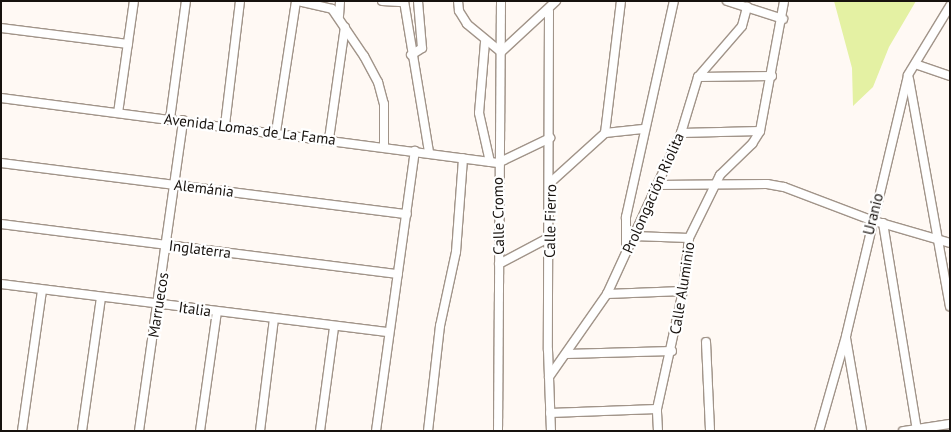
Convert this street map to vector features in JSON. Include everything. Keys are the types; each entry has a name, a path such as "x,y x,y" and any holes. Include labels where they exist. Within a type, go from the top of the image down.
{"street":[{"path":"118,113 134,1"},
{"path":"170,119 186,1"},
{"path":"225,125 240,1"},
{"path":"276,132 297,1 325,6 339,16 378,82 385,115 384,146"},
{"path":"339,16 340,1"},
{"path":"382,1 404,2 411,55 429,152"},
{"path":"411,55 422,48 418,1"},
{"path":"458,1 462,18 485,42 500,52 549,11 556,1"},
{"name":"Calle Cromo","path":"498,431 498,264 494,162 501,1"},
{"path":"605,134 621,1"},
{"path":"626,252 625,224 643,129 674,1"},
{"path":"727,1 783,20"},
{"name":"Calle Aluminio","path":"658,431 657,408 672,351 684,291 689,238 712,186 760,131 783,20 784,1"},
{"name":"Uranio","path":"818,431 846,336 871,220 908,75 950,6"},
{"name":"Prolongación Riolita","path":"549,377 606,294 681,133 698,77 742,26 747,7"},
{"name":"Calle Fierro","path":"549,11 551,182 549,377 551,431"},
{"path":"329,139 345,27"},
{"path":"1,28 128,44"},
{"path":"485,42 479,113 494,162 550,138"},
{"path":"915,64 950,76"},
{"path":"908,75 950,306"},
{"path":"698,77 772,76"},
{"name":"Avenida Lomas de La Fama","path":"1,98 225,125 494,162"},
{"name":"Marruecos","path":"139,431 168,245 183,120"},
{"path":"551,182 605,134 643,129"},
{"path":"681,133 760,131"},
{"path":"376,431 415,151"},
{"path":"428,431 440,326 456,252 463,158"},
{"name":"Alemánia","path":"1,163 407,214"},
{"path":"657,184 712,186 767,184 784,187 871,220 950,243"},
{"path":"883,223 916,430"},
{"name":"Inglaterra","path":"1,224 398,274"},
{"path":"633,236 689,238"},
{"path":"498,264 550,237"},
{"name":"Italia","path":"1,284 334,327 389,332"},
{"path":"22,431 42,290"},
{"path":"606,294 684,291"},
{"path":"82,431 100,298"},
{"path":"200,431 217,312"},
{"path":"260,431 274,319"},
{"path":"320,431 334,327"},
{"path":"846,336 862,431"},
{"path":"706,342 710,431"},
{"path":"566,354 672,351"},
{"path":"550,413 657,408"},
{"path":"903,431 950,424"}],"green space":[{"path":"834,1 916,1 889,47 873,87 853,106 852,68"}]}
